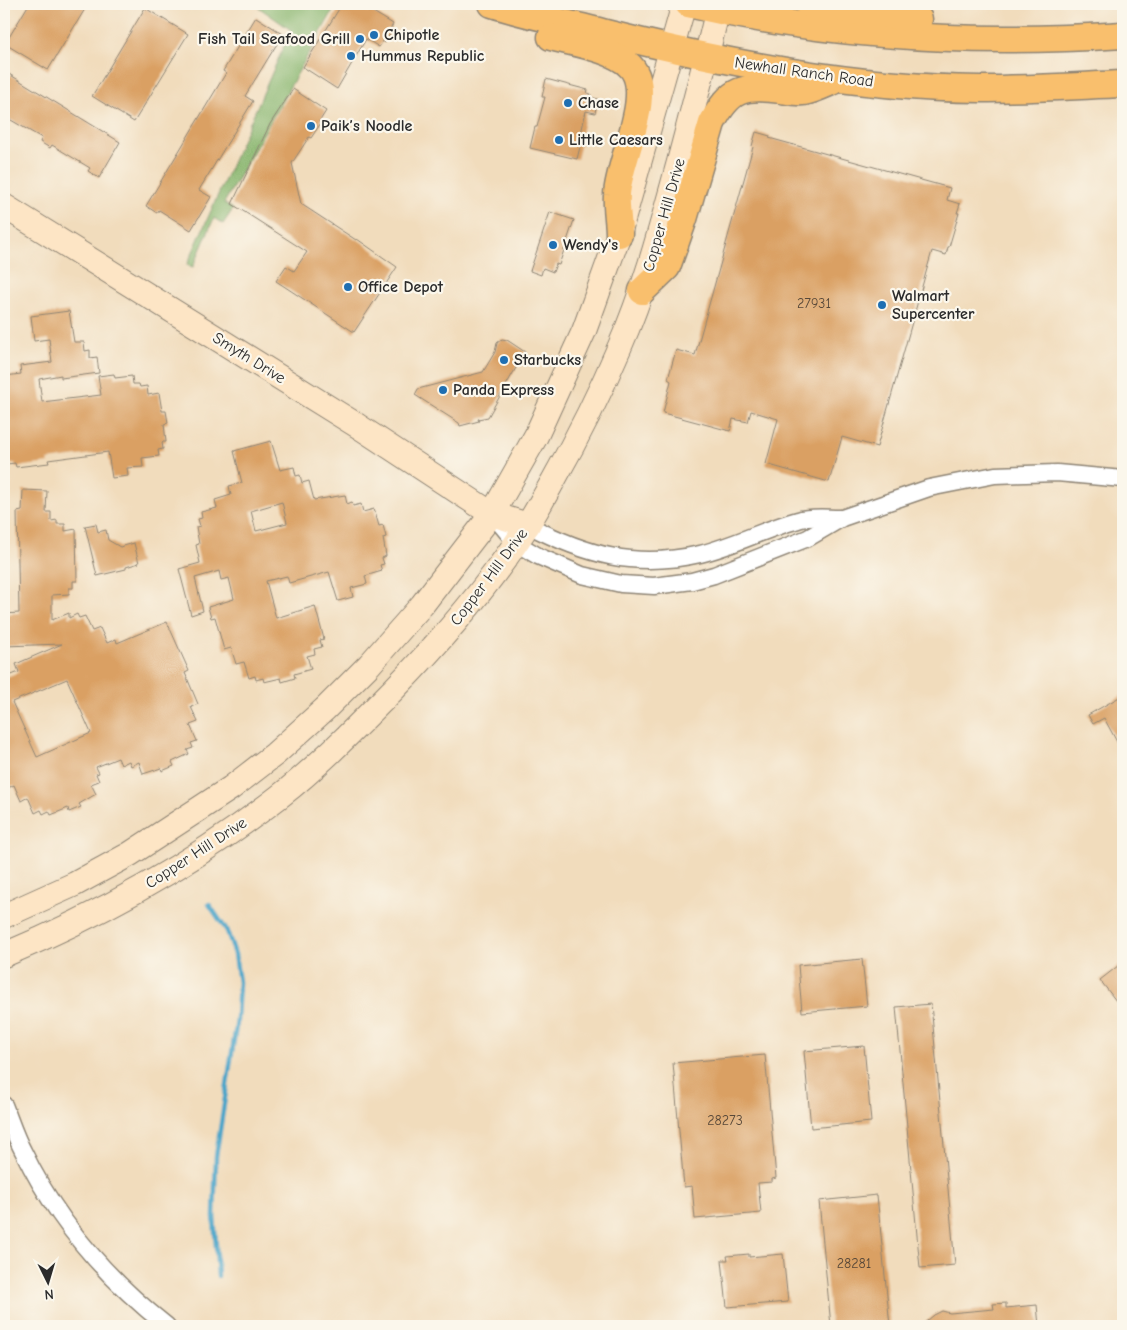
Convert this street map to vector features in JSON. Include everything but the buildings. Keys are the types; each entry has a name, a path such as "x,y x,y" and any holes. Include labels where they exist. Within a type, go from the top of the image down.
{"main road":[{"path":"4,916 75,884 130,854 231,788 275,754 325,709 369,664 422,604 492,514 536,436 584,331 620,234 684,4"},
{"path":"688,4 718,7 836,30 925,37 1067,39 1123,35"},
{"path":"808,4 910,18 1006,21 1067,39"},
{"path":"495,5 514,27 608,53 623,60 630,66 639,80 640,100 616,195 620,234"},
{"name":"Newhall Ranch Road","path":"495,5 705,57 841,78 903,85 978,89 1123,84"},
{"name":"Copper Hill Drive","path":"4,955 51,935 150,884 201,852 281,795 349,734 410,673 462,616 522,534 595,403 621,344 642,291 673,185 718,7"},
{"path":"642,291 667,267 684,219 712,123 718,111 729,97 742,90 755,87 802,92 841,78"},
{"name":"Smyth Drive","path":"4,206 358,426 522,534"}],"street":[{"path":"522,534 538,556 582,575 621,584 654,586 692,581 714,575 808,538 842,518 929,488 995,475 1057,473 1123,479"},
{"path":"522,534 551,537 599,555 631,560 661,560 701,554 800,519 842,518"},
{"path":"4,1105 23,1151 54,1205 84,1247 114,1279 167,1326"}],"green space":[{"path":"254,4 337,4 224,203 233,209 223,224 214,218 193,267 187,265 291,30"}],"waterway":[{"path":"209,904 227,931 235,954 239,982 237,1020 216,1156 214,1216 218,1276"}],"place":[{"name":"Chipotle","path":"374,35"},
{"name":"Fish Tail Seafood Grill","path":"360,39"},
{"name":"Hummus Republic","path":"351,56"},
{"name":"Chase","path":"568,103"},
{"name":"Paik’s Noodle","path":"311,126"},
{"name":"Little Caesars","path":"559,140"},
{"name":"Wendy's","path":"553,245"},
{"name":"Office Depot","path":"348,287"},
{"name":"Walmart Supercenter","path":"882,305"},
{"name":"Starbucks","path":"504,360"},
{"name":"Panda Express","path":"443,390"}]}
